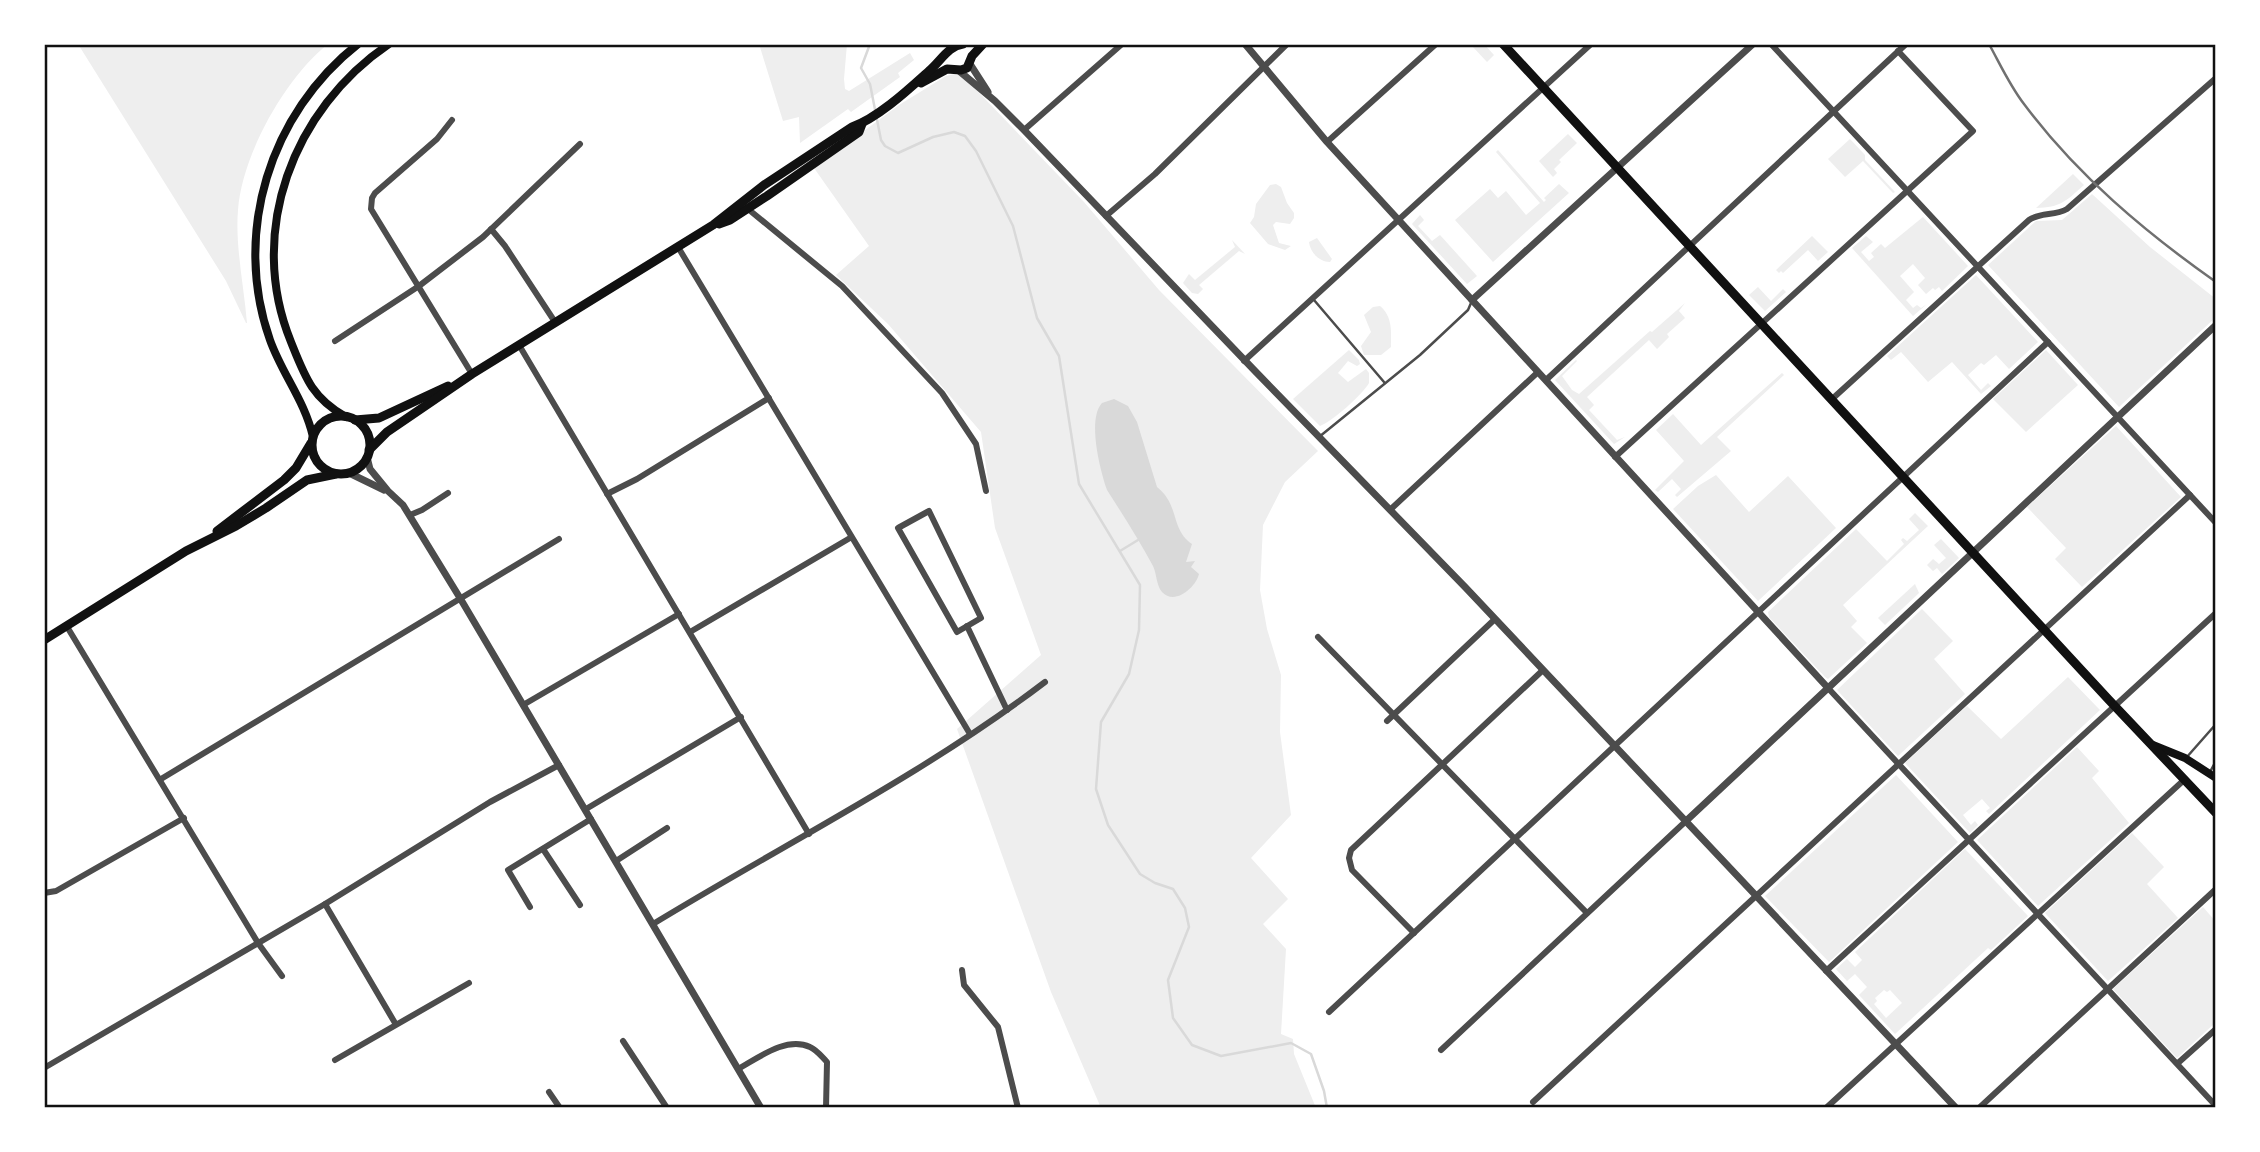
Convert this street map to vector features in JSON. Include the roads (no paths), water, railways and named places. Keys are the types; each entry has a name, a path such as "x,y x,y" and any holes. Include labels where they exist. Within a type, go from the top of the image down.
{"main road":[{"path":"336,474 320,466 315,459 313,439 304,407 284,371 265,325 256,275 257,228 267,175 286,130 313,88 358,44"},
{"path":"368,454 367,434 351,419 328,406 311,389 288,335 278,302 274,272 276,221 287,174 308,128 348,76 390,44"},
{"path":"203,541 236,526 307,480 349,473 362,465 387,432 472,374 713,225 764,185 852,127 862,124 910,88 951,47 961,44 968,48 971,60"},
{"path":"910,88 947,69 964,69 984,44"},
{"path":"1503,44 1972,553 2216,813"},
{"path":"946,54 947,63 956,70"},
{"path":"713,225 730,220 748,208 859,132 862,124"},
{"path":"44,639 203,541 284,480 296,468 323,423 330,419 372,421 472,374"},
{"path":"2150,744 2185,758 2213,776"}],"street":[{"path":"1024,130 1122,44"},
{"path":"1245,44 1327,142 1399,221 1757,612 2216,1106"},
{"path":"1106,216 1155,174 1287,44"},
{"path":"1327,142 1437,44"},
{"path":"1244,361 1314,300 1591,44"},
{"path":"1472,300 1753,44"},
{"path":"1771,44 2216,523"},
{"path":"1546,380 1906,44"},
{"path":"1615,457 1973,131 1898,51"},
{"path":"971,60 995,101"},
{"path":"956,70 995,101 1024,130 1244,361 1391,509 1956,1108"},
{"path":"1831,400 2031,218 2065,211 2216,78"},
{"path":"452,120 437,139 375,193 370,204 472,374"},
{"path":"335,341 419,286 491,229 580,144"},
{"path":"748,208 842,286 942,393 976,444 986,491"},
{"path":"491,229 555,322"},
{"path":"678,247 850,538 970,734"},
{"path":"1441,1050 2216,325"},
{"path":"1329,1012 2048,342"},
{"path":"519,345 809,834"},
{"path":"1391,509 1538,372"},
{"path":"607,494 637,479 769,398"},
{"path":"368,454 370,469 404,505 761,1108"},
{"path":"349,473 388,491"},
{"path":"410,515 448,494"},
{"path":"1533,1102 2190,495"},
{"path":"929,510 981,618 967,626 957,632 898,528 929,510"},
{"path":"690,632 850,538"},
{"path":"161,779 559,539"},
{"path":"1826,971 2216,613"},
{"path":"523,705 680,614"},
{"path":"1387,720 1495,619"},
{"path":"66,625 258,943 282,976"},
{"path":"967,626 1007,710"},
{"path":"1318,637 1587,913"},
{"path":"1414,933 1352,870 1349,858 1356,844 1543,670"},
{"path":"653,924 736,873 809,834 970,734 1045,682"},
{"path":"586,809 741,717"},
{"path":"44,1068 325,904 491,802 559,765"},
{"path":"1826,1108 2184,780"},
{"path":"44,893 56,891 184,818"},
{"path":"530,907 508,870 591,819"},
{"path":"616,861 667,828"},
{"path":"543,849 580,905"},
{"path":"1979,1108 2216,889"},
{"path":"325,904 395,1023"},
{"path":"962,970 964,985 998,1027 1018,1108"},
{"path":"335,1060 395,1023 469,983"},
{"path":"2178,1063 2216,1029"},
{"path":"623,1041 667,1108"},
{"path":"738,1069 774,1049 798,1044 812,1048 827,1062 826,1108"},
{"path":"549,1092 560,1108"}],"lane":[{"path":"1314,300 1385,383"},
{"path":"1318,437 1445,332 1468,310 1472,300"},
{"path":"2185,758 2216,724"},
{"path":"2213,776 2216,761"}],"waterway":[{"path":"870,44 861,68 870,84 881,140 885,146 898,153 933,137 954,132 965,136 976,151 1013,226 1037,318 1059,356 1079,484 1140,585 1139,630 1129,674 1101,722 1096,789 1108,825 1140,874 1173,889 1185,908 1189,927 1168,980 1173,1018 1192,1045 1221,1056 1291,1043 1311,1054 1327,1108"},
{"path":"1120,551 1138,540"}],"railway":[{"path":"1989,44 2019,97 2066,155 2113,201 2216,282"}]}
